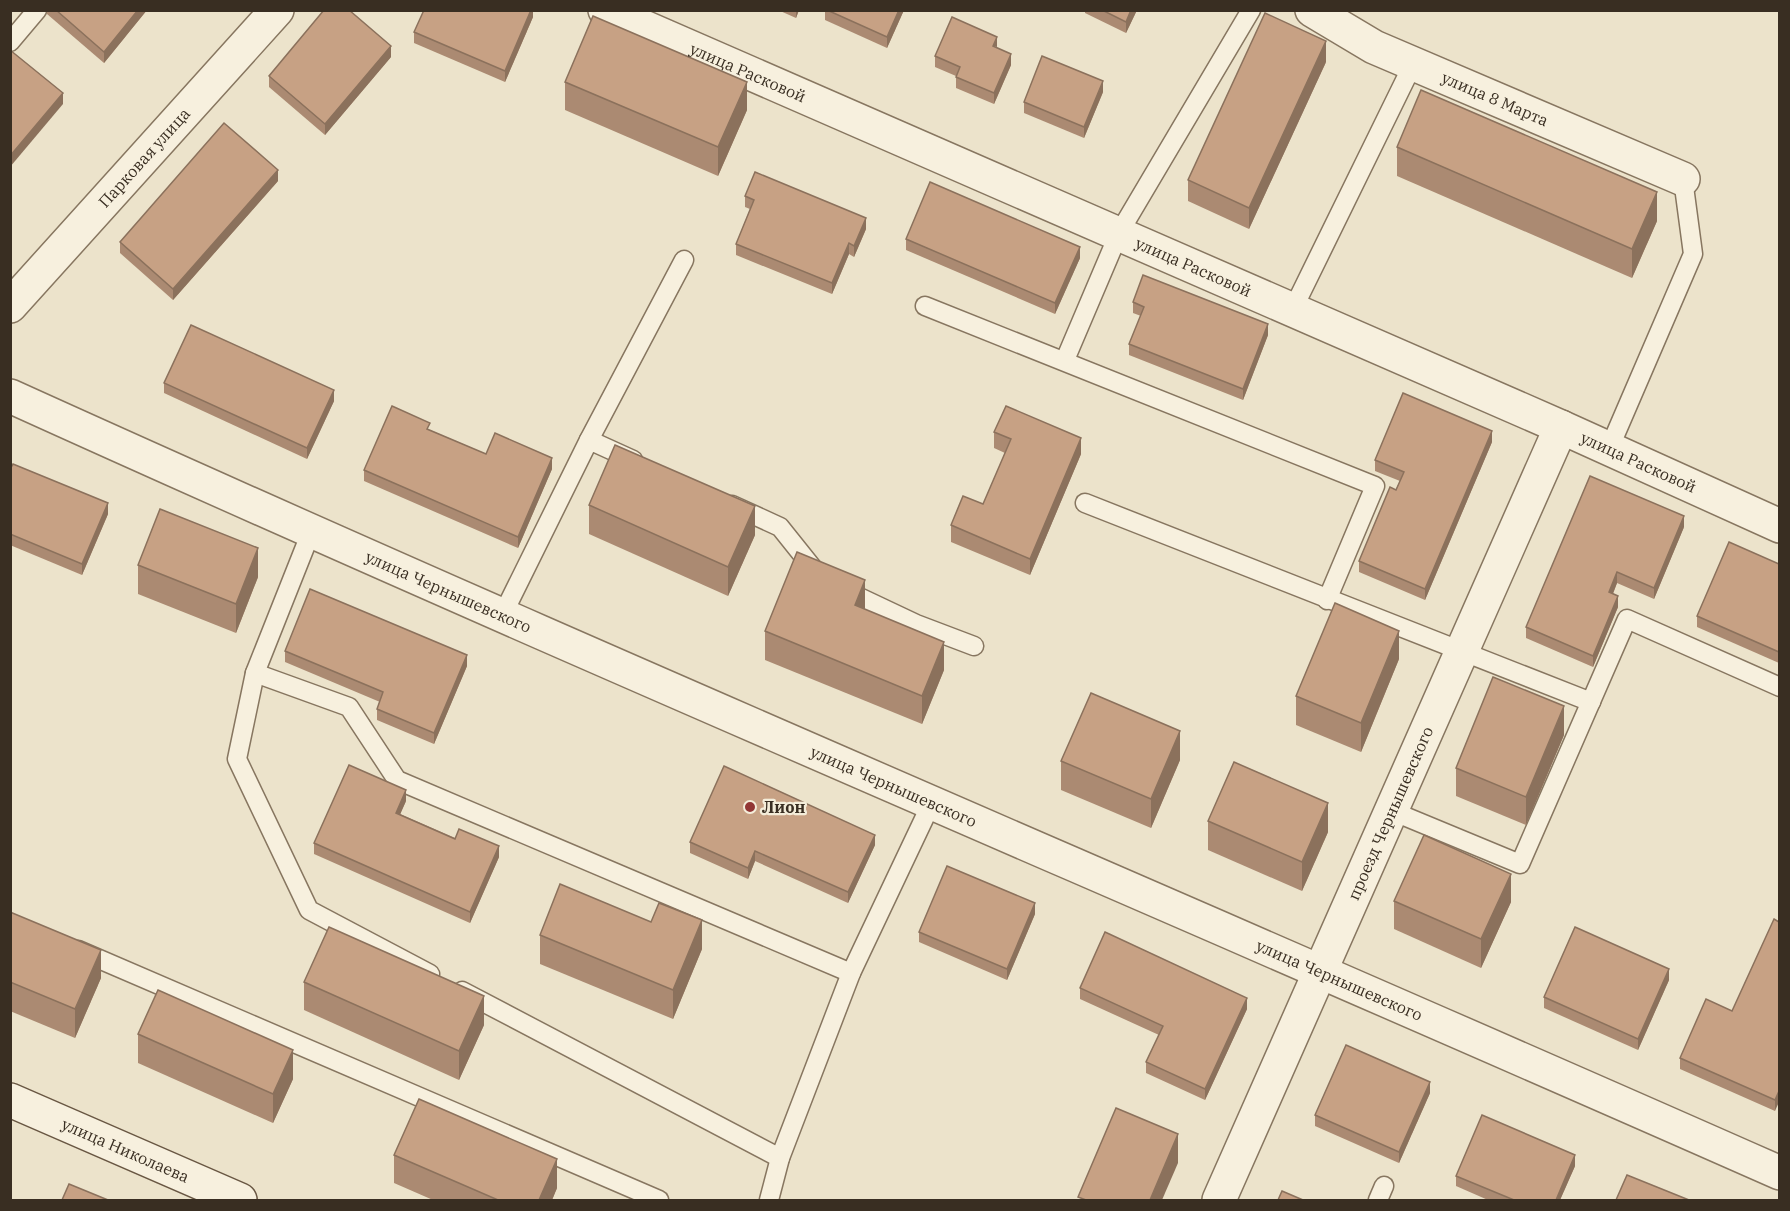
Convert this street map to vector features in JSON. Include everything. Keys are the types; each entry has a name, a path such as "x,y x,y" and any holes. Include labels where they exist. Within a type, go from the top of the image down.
{"street":[{"name":"Парковая улица","path":"10,306 278,10"},
{"name":"улица Расковой","path":"605,10 1293,309 1779,526"},
{"name":"улица 8 Марта","path":"1312,10 1374,47 1683,179"},
{"name":"улица Чернышевского","path":"10,396 310,532 1320,970 1779,1173"},
{"name":"проезд Чернышевского","path":"1219,1200 1561,427"},
{"name":"улица Николаева","path":"10,1100 240,1200"}],"lane":[{"path":"10,42 37,10"},
{"path":"1065,360 1119,233 1251,10"},
{"path":"1293,309 1413,64"},
{"path":"1609,449 1693,254 1683,179"},
{"path":"502,616 589,440 684,260"},
{"path":"925,306 1376,486 1328,600"},
{"path":"589,440 653,469"},
{"path":"716,498 780,527 820,578 916,624 974,646"},
{"path":"1086,503 1591,702"},
{"path":"310,532 255,673 237,759 309,910 780,1158"},
{"path":"1392,812 1520,864 1627,620 1779,687"},
{"path":"255,673 349,707 397,780 851,973"},
{"path":"769,1200 780,1158 851,973 932,802"},
{"path":"66,945 659,1200"}],"building":[{"path":"56,10 138,10 104,52"},
{"path":"324,10 349,10 391,46 325,124 269,76"},
{"path":"424,10 531,10 505,71 414,32"},
{"path":"827,10 899,10 887,37"},
{"path":"1102,10 1131,10 1126,22"},
{"path":"1265,13 1326,41 1249,208 1188,180"},
{"path":"593,16 747,82 718,147 565,82"},
{"path":"952,17 997,37 993,46 1011,54 994,93 956,77 960,67 935,56"},
{"path":"10,50 63,93 10,156"},
{"path":"1042,56 1103,81 1084,127 1024,102"},
{"path":"1421,90 1657,192 1632,249 1397,147"},
{"path":"224,123 278,170 173,289 120,242"},
{"path":"755,172 866,218 854,246 849,243 832,283 736,244 754,200 745,196"},
{"path":"930,182 1080,247 1055,303 906,239"},
{"path":"1143,275 1268,324 1243,389 1129,344 1144,307 1133,302"},
{"path":"191,325 334,390 307,448 164,383"},
{"path":"1403,393 1492,431 1425,589 1359,561 1390,487 1396,490 1404,472 1375,460"},
{"path":"392,406 430,423 427,429 486,454 495,433 552,458 518,537 364,470"},
{"path":"1006,406 1081,438 1030,559 951,525 963,496 983,504 1011,439 994,432"},
{"path":"615,445 755,506 728,567 589,505"},
{"path":"13,464 108,503 82,564 10,534 10,469"},
{"path":"1590,476 1684,516 1654,588 1617,572 1609,592 1618,596 1593,656 1526,627"},
{"path":"160,509 258,548 236,604 138,565"},
{"path":"1729,542 1779,564 1779,652 1697,616"},
{"path":"797,552 865,580 855,605 944,642 922,696 765,631"},
{"path":"310,589 467,655 434,733 377,709 383,692 285,651"},
{"path":"1335,603 1399,631 1361,723 1296,696"},
{"path":"1493,677 1564,706 1526,797 1456,768"},
{"path":"1091,693 1180,731 1151,799 1061,761"},
{"path":"1234,762 1328,803 1302,862 1208,821"},
{"path":"349,765 406,790 396,813 455,839 459,829 499,846 470,912 314,843"},
{"path":"724,766 875,835 848,892 755,851 748,868 690,842"},
{"path":"1424,835 1511,874 1481,939 1394,901"},
{"path":"947,866 1035,903 1007,969 919,932"},
{"path":"560,884 651,922 659,903 702,920 673,990 540,935"},
{"path":"10,912 101,950 75,1009 10,982"},
{"path":"1774,919 1779,922 1779,1091 1775,1100 1680,1058 1706,999 1732,1011"},
{"path":"329,927 484,996 459,1051 304,982"},
{"path":"1575,927 1669,969 1638,1039 1544,997"},
{"path":"1105,932 1247,998 1205,1089 1146,1062 1163,1026 1080,988"},
{"path":"158,990 293,1050 273,1094 138,1034"},
{"path":"1346,1045 1430,1082 1399,1152 1315,1115"},
{"path":"419,1099 557,1159 539,1200 498,1200 394,1155"},
{"path":"1116,1108 1178,1134 1150,1200 1086,1200 1078,1197"},
{"path":"1482,1115 1575,1155 1556,1200 1514,1200 1456,1176"},
{"path":"1627,1175 1689,1200 1616,1200"},
{"path":"69,1184 108,1200 62,1200"},
{"path":"1282,1191 1303,1200 1278,1200"}],"place":[{"name":"Лион","path":"750,807"}]}
